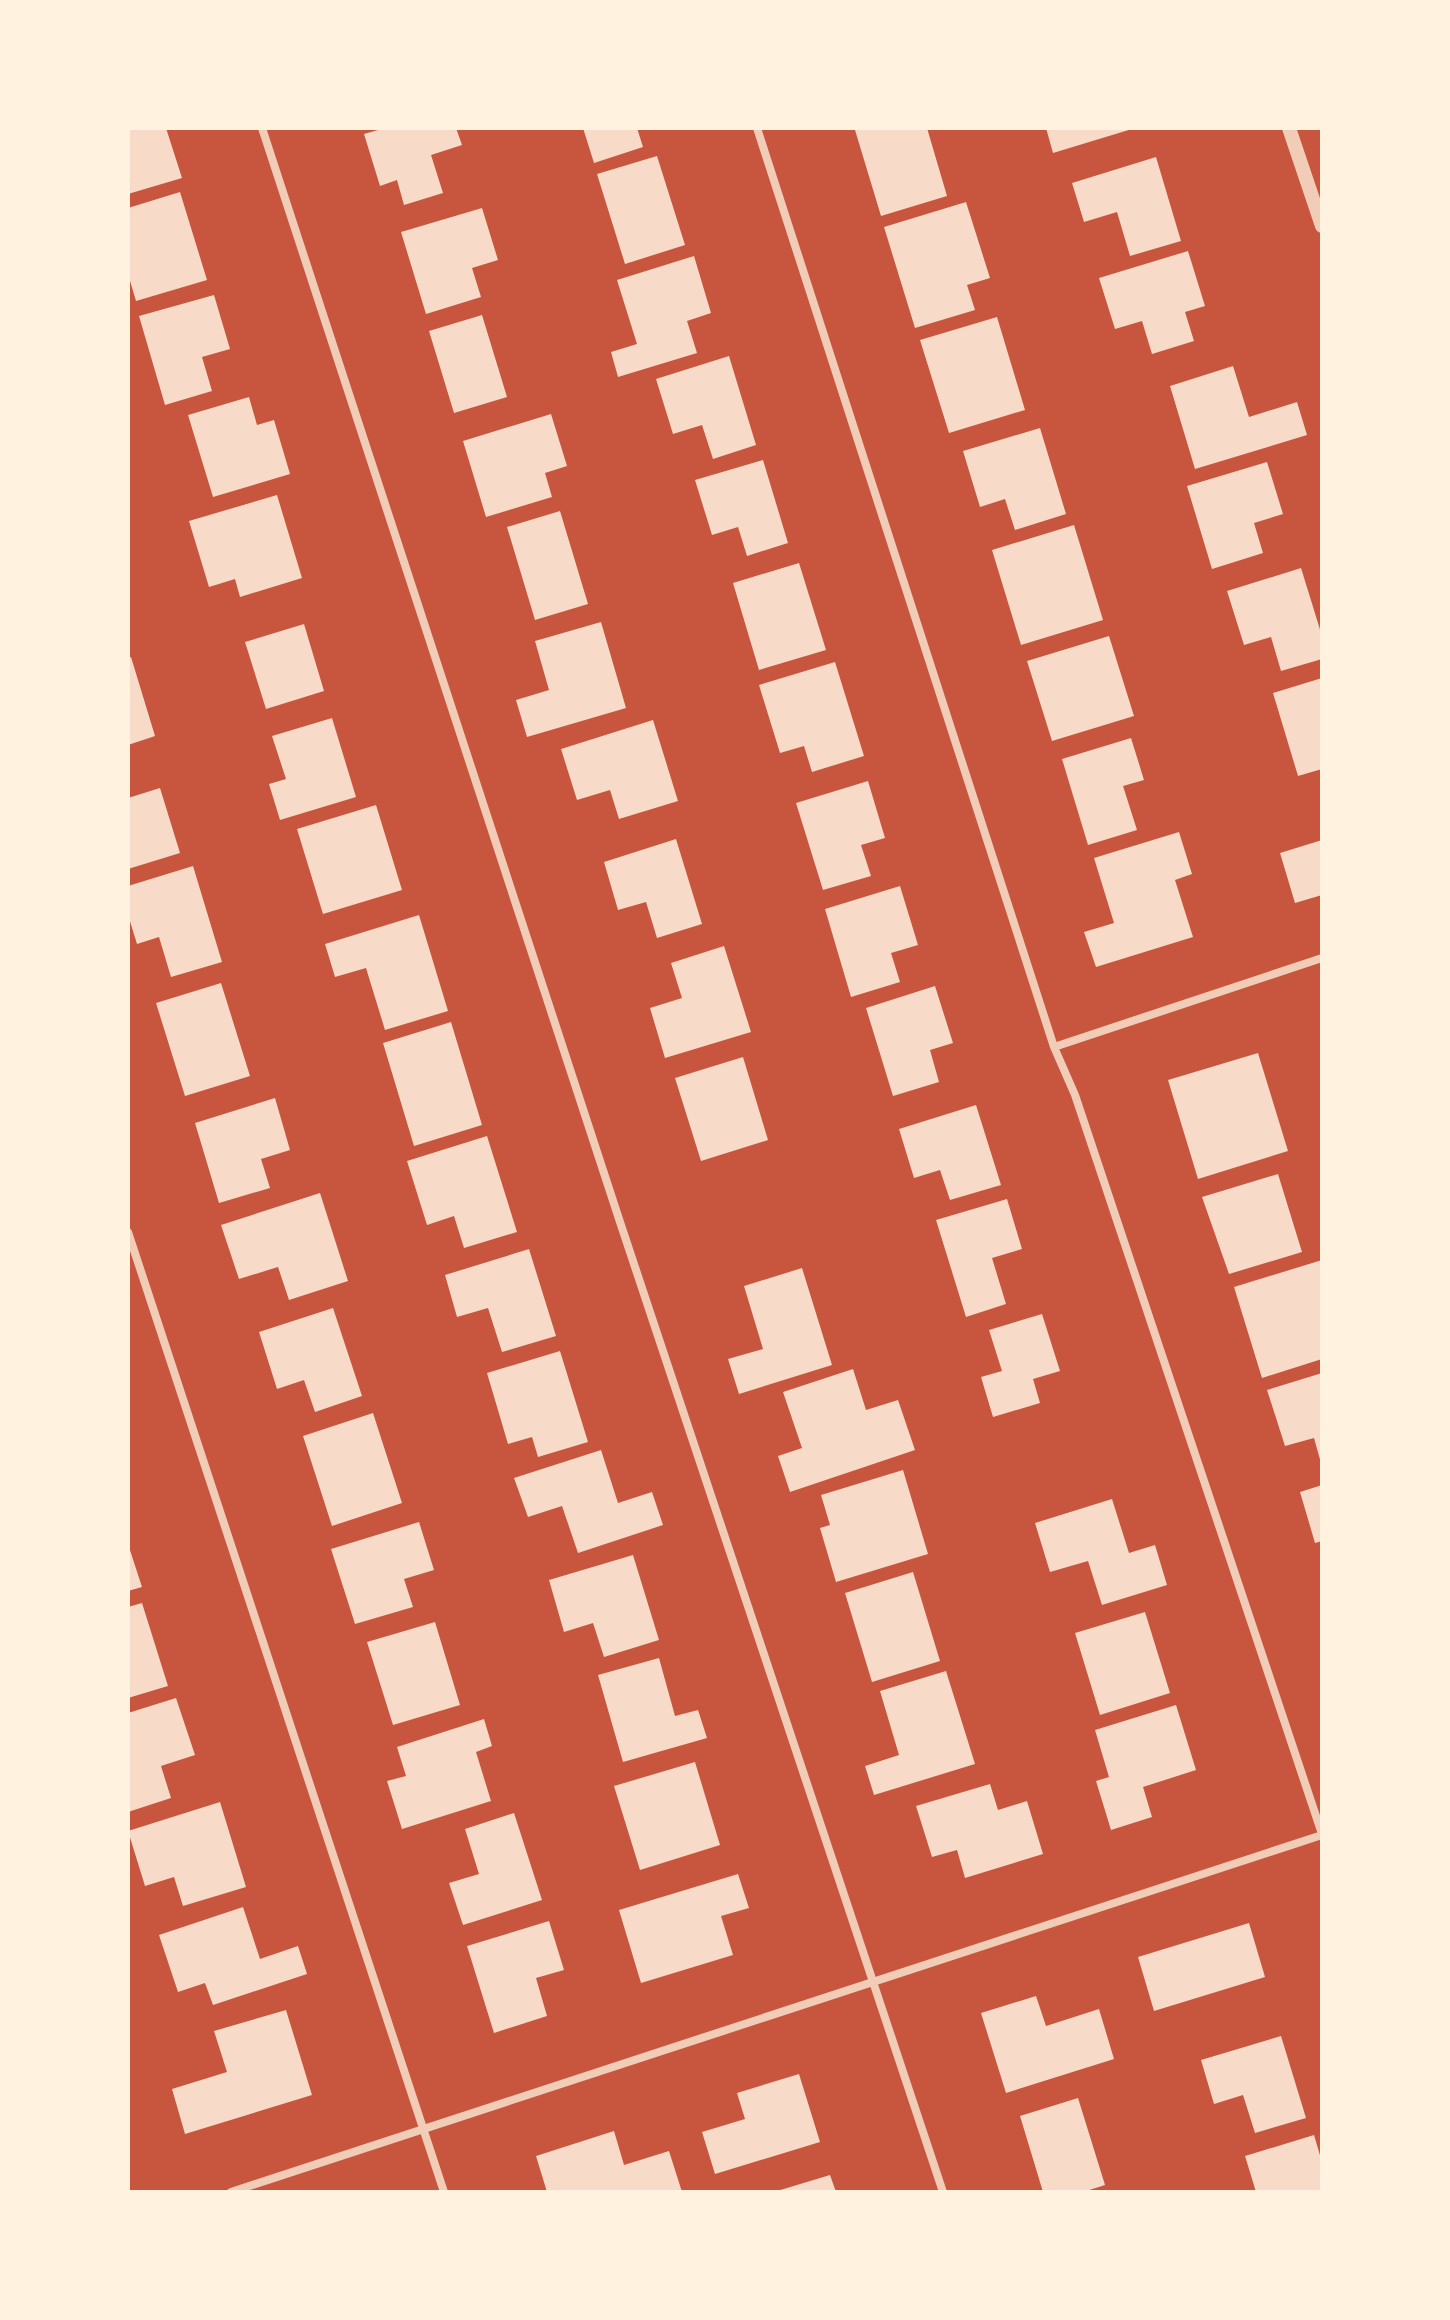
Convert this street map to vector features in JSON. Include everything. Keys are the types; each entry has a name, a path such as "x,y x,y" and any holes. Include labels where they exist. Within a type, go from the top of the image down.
{"street":[{"path":"262,128 619,1219 943,2192"},
{"path":"231,2192 1322,1834 1075,1095 1054,1047 757,128"},
{"path":"1289,128 1322,226"},
{"path":"1054,1047 1322,958"},
{"path":"128,1232 444,2192"}],"building":[{"path":"128,128 166,128 182,178 128,194"},
{"path":"385,128 456,128 462,145 431,155 443,193 404,205 397,180 380,186 364,134"},
{"path":"583,128 637,128 643,147 594,163"},
{"path":"927,128 947,196 881,216 855,130"},
{"path":"1046,128 1131,128 1132,129 1053,153"},
{"path":"657,156 685,245 625,264 597,174"},
{"path":"1156,157 1181,241 1130,256 1117,212 1084,222 1072,183"},
{"path":"180,192 207,280 136,301 128,274 128,208"},
{"path":"966,202 990,278 967,285 975,310 915,328 884,227"},
{"path":"482,208 498,260 472,268 481,297 426,314 401,232"},
{"path":"1188,251 1205,306 1185,312 1194,341 1152,354 1142,321 1115,329 1099,278"},
{"path":"694,256 711,313 687,321 697,353 618,377 611,352 637,344 617,280"},
{"path":"214,295 230,349 202,357 212,391 165,405 139,316"},
{"path":"482,315 507,397 454,413 429,331"},
{"path":"997,317 1025,410 949,433 920,340"},
{"path":"729,356 756,445 713,459 702,425 673,434 656,379"},
{"path":"1233,366 1249,417 1297,402 1307,435 1195,469 1170,386"},
{"path":"249,397 257,425 274,420 290,474 213,497 188,415"},
{"path":"551,414 567,466 545,473 552,497 486,517 463,441"},
{"path":"1040,428 1066,514 1015,530 1005,499 980,507 963,451"},
{"path":"763,460 788,543 747,556 738,527 712,535 695,480"},
{"path":"1267,462 1283,514 1254,523 1263,553 1212,569 1187,486"},
{"path":"277,495 302,578 240,597 235,579 209,587 189,521"},
{"path":"560,511 588,604 535,620 507,527"},
{"path":"1074,525 1103,620 1021,645 992,550"},
{"path":"799,563 826,650 759,670 733,583"},
{"path":"1301,568 1322,636 1322,659 1281,671 1271,637 1244,645 1227,591"},
{"path":"601,622 626,708 527,737 516,700 549,690 535,641"},
{"path":"304,624 324,691 266,709 245,642"},
{"path":"1109,636 1134,716 1052,741 1027,661"},
{"path":"131,657 155,736 128,745 128,658"},
{"path":"835,662 864,756 812,772 804,746 780,753 759,685"},
{"path":"1322,678 1322,769 1298,776 1273,693"},
{"path":"332,718 356,797 280,820 269,784 286,779 272,736"},
{"path":"653,720 678,801 619,819 610,790 577,800 561,749"},
{"path":"1131,738 1144,780 1123,786 1137,830 1088,845 1062,759"},
{"path":"868,781 885,838 861,845 871,876 823,890 796,803"},
{"path":"160,788 180,853 128,869 128,798"},
{"path":"376,805 402,890 323,914 297,829"},
{"path":"1179,832 1192,874 1175,880 1193,937 1096,967 1084,932 1114,923 1094,858"},
{"path":"676,839 702,924 657,938 646,902 618,910 604,862"},
{"path":"1322,840 1322,895 1295,903 1280,853"},
{"path":"193,866 222,962 171,977 159,937 137,944 128,915 128,886"},
{"path":"900,886 918,945 891,953 900,982 851,997 825,909"},
{"path":"419,915 448,1011 385,1030 366,968 335,977 325,944"},
{"path":"724,946 751,1032 665,1058 650,1008 682,998 671,963"},
{"path":"221,983 250,1076 185,1096 156,1003"},
{"path":"935,986 953,1043 930,1050 939,1082 893,1096 866,1008"},
{"path":"451,1022 482,1125 414,1146 383,1043"},
{"path":"1258,1053 1288,1151 1198,1179 1168,1080"},
{"path":"743,1057 768,1140 701,1161 675,1078"},
{"path":"275,1098 290,1150 261,1159 270,1188 219,1203 195,1123"},
{"path":"976,1105 1001,1185 950,1200 940,1170 914,1178 899,1129"},
{"path":"487,1136 517,1232 464,1248 454,1216 427,1225 407,1161"},
{"path":"1278,1174 1302,1252 1229,1274 1202,1197"},
{"path":"320,1193 348,1281 289,1300 278,1267 239,1279 221,1225"},
{"path":"1007,1199 1022,1249 992,1258 1006,1304 966,1317 936,1220"},
{"path":"529,1249 556,1336 502,1352 488,1308 457,1317 445,1275"},
{"path":"1322,1260 1322,1359 1262,1378 1234,1287"},
{"path":"802,1268 832,1365 739,1394 728,1359 763,1349 744,1286"},
{"path":"333,1308 362,1396 315,1412 304,1380 277,1389 259,1332"},
{"path":"1042,1314 1060,1371 1033,1379 1040,1403 993,1417 981,1377 1002,1371 989,1330"},
{"path":"560,1351 588,1442 538,1457 532,1437 508,1444 487,1373"},
{"path":"853,1369 866,1410 898,1400 915,1450 790,1492 778,1456 802,1448 783,1392"},
{"path":"1322,1373 1321,1463 1314,1438 1285,1446 1267,1390"},
{"path":"373,1413 402,1503 332,1526 303,1436"},
{"path":"601,1450 618,1503 652,1492 663,1525 578,1553 562,1506 528,1517 514,1478"},
{"path":"903,1470 928,1554 836,1582 820,1528 830,1525 821,1495"},
{"path":"1322,1485 1322,1541 1315,1543 1300,1492"},
{"path":"1112,1499 1129,1553 1155,1545 1167,1585 1102,1605 1088,1561 1050,1572 1035,1523"},
{"path":"419,1522 434,1570 404,1579 413,1607 355,1624 331,1549"},
{"path":"128,1544 142,1587 128,1591"},
{"path":"633,1555 659,1640 604,1657 593,1623 564,1632 549,1580"},
{"path":"913,1572 940,1661 872,1682 845,1593"},
{"path":"142,1603 168,1686 128,1698 128,1607"},
{"path":"1145,1612 1170,1693 1100,1715 1075,1633"},
{"path":"435,1622 460,1705 393,1725 367,1642"},
{"path":"659,1658 675,1716 698,1710 707,1738 623,1762 598,1675"},
{"path":"946,1671 975,1764 874,1795 865,1766 899,1755 880,1691"},
{"path":"176,1698 195,1755 161,1766 171,1798 128,1812 128,1713"},
{"path":"1176,1705 1196,1770 1143,1787 1152,1817 1111,1830 1096,1781 1109,1777 1095,1730"},
{"path":"484,1719 492,1746 476,1752 491,1801 402,1829 387,1781 406,1776 397,1747"},
{"path":"695,1762 720,1845 640,1870 614,1786"},
{"path":"990,1784 998,1810 1027,1801 1043,1854 965,1878 957,1850 932,1857 916,1806"},
{"path":"220,1802 246,1887 183,1906 174,1877 145,1886 128,1831"},
{"path":"514,1813 542,1900 463,1925 449,1883 479,1874 465,1829"},
{"path":"738,1874 749,1908 721,1916 733,1955 641,1983 619,1910"},
{"path":"243,1907 260,1959 298,1946 307,1974 213,2005 205,1983 178,1992 159,1935"},
{"path":"549,1921 564,1970 536,1978 547,2016 494,2033 467,1946"},
{"path":"1249,1923 1265,1977 1154,2011 1138,1957"},
{"path":"1036,1996 1046,2026 1099,2009 1114,2059 1006,2093 981,2013"},
{"path":"286,2010 312,2095 185,2134 172,2089 227,2072 214,2031"},
{"path":"1281,2036 1306,2118 1255,2133 1243,2095 1214,2104 1201,2060"},
{"path":"799,2074 820,2142 715,2174 702,2132 745,2119 737,2093"},
{"path":"1078,2098 1105,2185 1083,2192 1043,2192 1020,2116"},
{"path":"614,2131 624,2165 669,2151 682,2192 547,2192 536,2156"},
{"path":"1314,2135 1322,2162 1322,2192 1256,2192 1245,2156"},
{"path":"830,2175 836,2192 777,2192 777,2191"}]}
